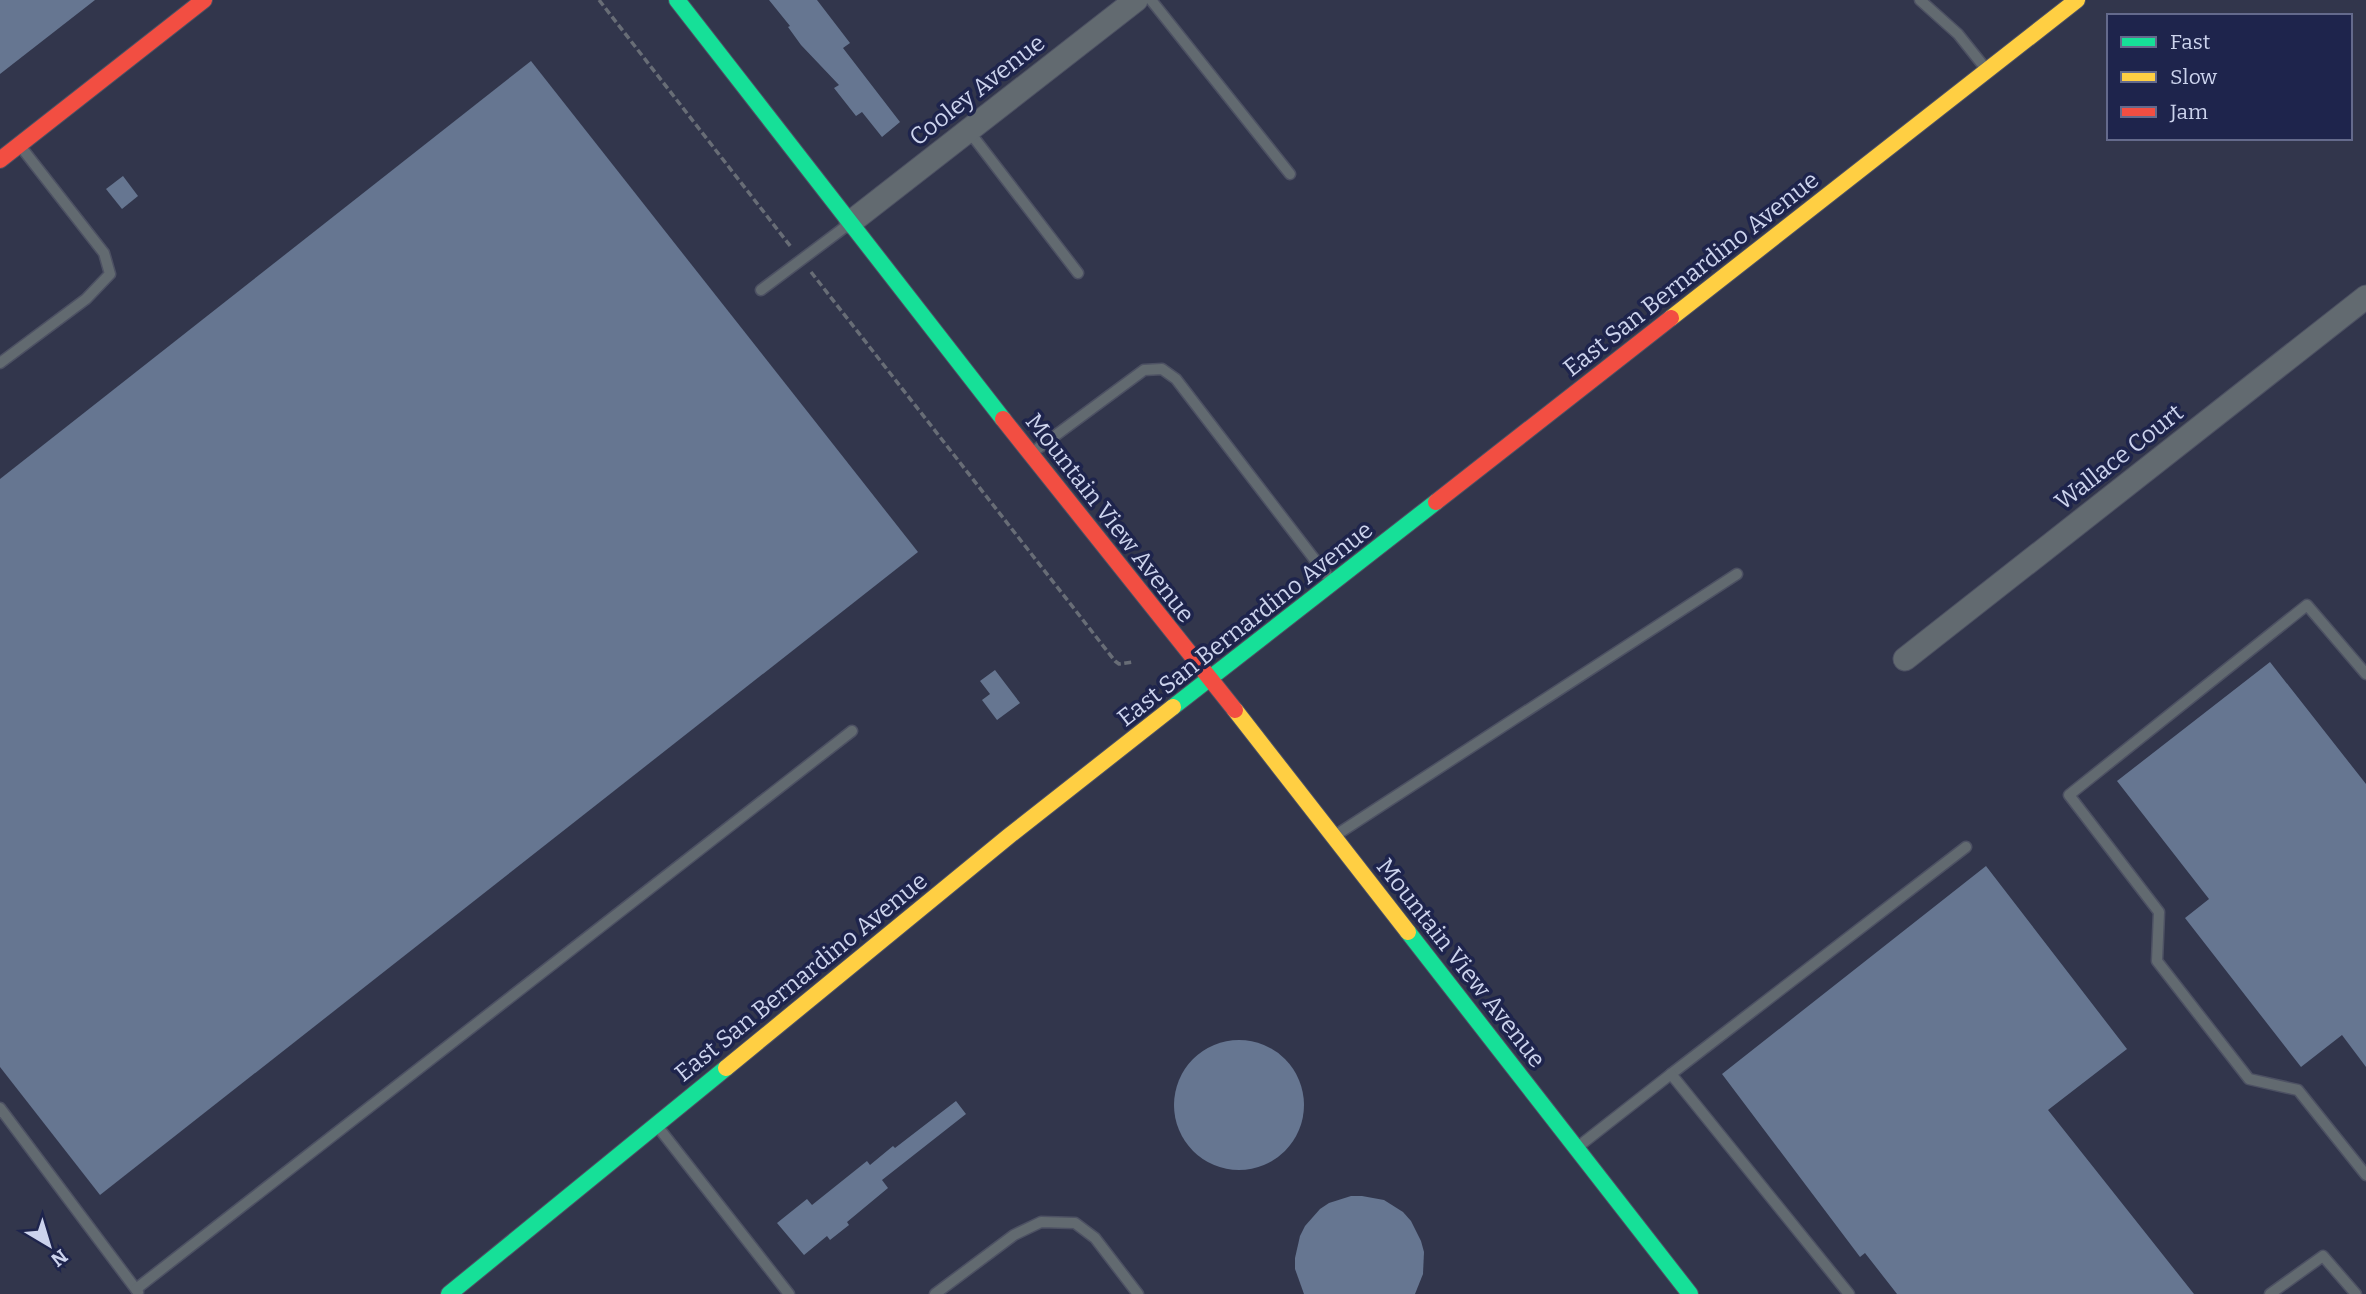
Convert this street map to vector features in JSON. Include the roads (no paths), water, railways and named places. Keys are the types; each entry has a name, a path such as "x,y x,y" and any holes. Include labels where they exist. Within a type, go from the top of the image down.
{"main road":[{"path":"0,160 204,0"},
{"name":"East San Bernardino Avenue","path":"449,1294 1009,836 2077,0"},
{"name":"Mountain View Avenue","path":"682,2 1030,454 1334,836 1690,1294"}],"street":[{"name":"Cooley Avenue","path":"851,222 1136,0"},
{"name":"Wallace Court","path":"1905,659 2366,297"}],"lane":[{"path":"1151,0 1290,174"},
{"path":"1920,0 1958,34 1987,71"},
{"path":"968,130 1078,273"},
{"path":"0,363 86,299 110,274 104,253 20,145"},
{"path":"761,290 851,222"},
{"path":"1030,454 1144,370 1162,369 1176,379 1333,584"},
{"path":"1334,836 1737,574"},
{"path":"2366,674 2307,605 2069,795 2159,912 2157,961 2249,1079 2298,1090 2366,1175"},
{"path":"0,1108 138,1291 852,731"},
{"path":"1576,1148 1966,847"},
{"path":"1671,1074 1849,1294"},
{"path":"656,1125 789,1294"},
{"path":"935,1294 1014,1235 1041,1222 1075,1223 1094,1238 1138,1294"},
{"path":"2270,1294 2323,1256 2356,1294"}]}
